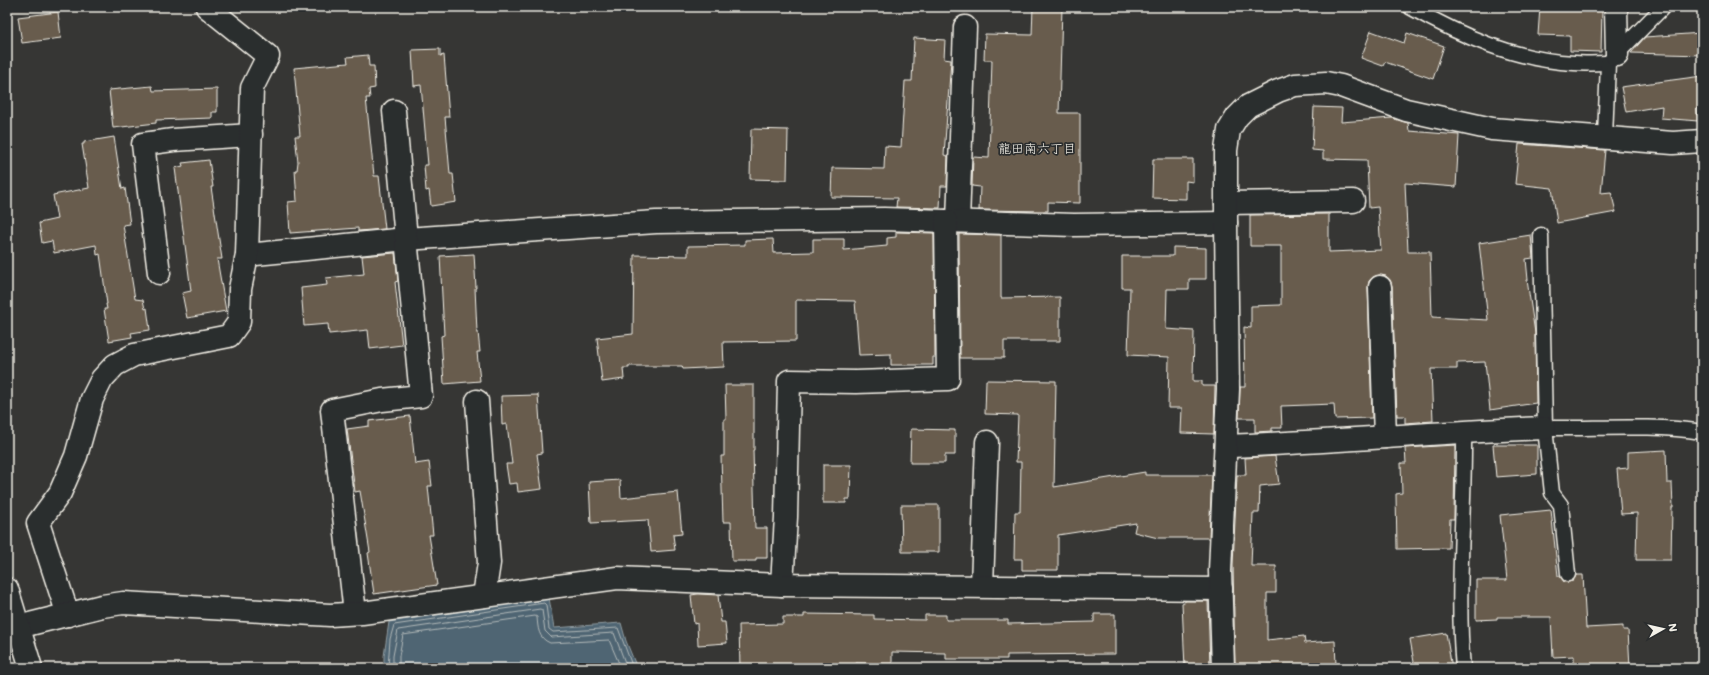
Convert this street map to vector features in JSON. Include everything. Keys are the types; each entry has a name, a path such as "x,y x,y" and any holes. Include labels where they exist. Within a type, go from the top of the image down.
{"main road":[{"path":"68,615 38,523 60,493 76,456 92,399 102,379 115,365 134,355 229,336 239,322 240,289 247,255 252,88 268,56 207,7"},
{"path":"1612,59 1616,7"},
{"path":"782,585 786,517 789,382 856,382 948,379 952,221 965,27"},
{"path":"1223,668 1220,571 1228,389 1226,150 1229,130 1238,117 1248,106 1295,84 1326,83 1341,86 1406,110 1492,129 1673,143 1702,141"},
{"path":"355,613 332,410 382,400 421,396 394,111"},
{"path":"159,273 143,144 173,140 251,135"},
{"path":"247,255 406,239 656,222 884,219 1074,225 1353,201"},
{"path":"1380,286 1385,437"},
{"path":"478,401 489,564 484,596"},
{"path":"1226,446 1283,444 1464,431 1545,428"},
{"path":"982,586 987,442"},
{"path":"18,627 102,606 130,603 330,614 355,613 617,578 782,585 1221,588"},
{"path":"7,589 31,668"}],"lane":[{"path":"1605,137 1612,59 1663,7"},
{"path":"1419,8 1474,40 1527,57 1574,63 1612,59"},
{"path":"1541,236 1545,428 1552,493 1561,505 1568,574"},
{"path":"1545,428 1643,427 1677,428 1702,432"},
{"path":"1463,668 1460,637 1464,431"}],"water":[{"path":"549,598 554,628 621,623 626,641 637,668 384,668 384,656 389,622"}],"building":[{"path":"1033,7 1062,7 1059,113 1080,113 1080,203 1048,202 1048,211 979,210 980,187 972,186 973,157 989,158 992,60 984,60 985,34 1032,35"},
{"path":"1540,7 1592,7 1592,9 1602,9 1601,52 1570,51 1570,36 1538,35"},
{"path":"58,12 61,38 22,43 18,17"},
{"path":"1371,31 1404,43 1407,33 1444,46 1433,79 1385,62 1383,66 1361,58"},
{"path":"1702,33 1702,55 1631,53 1645,37"},
{"path":"914,38 945,40 944,59 951,60 944,155 948,156 947,186 941,186 940,208 896,207 897,198 831,197 832,168 884,169 885,146 901,147 905,81 912,81"},
{"path":"440,49 440,56 444,55 449,117 445,117 450,174 453,174 456,202 431,206 429,190 426,191 424,165 428,165 421,85 414,86 412,50"},
{"path":"368,55 369,66 374,66 375,88 369,89 370,98 366,98 374,176 379,176 385,229 358,231 358,228 290,233 288,202 297,201 295,170 297,170 298,162 295,136 300,136 294,68 348,63 347,57"},
{"path":"1702,76 1702,109 1697,108 1698,121 1661,118 1662,106 1626,112 1621,87"},
{"path":"152,86 153,91 217,89 217,112 212,112 212,118 156,120 156,123 113,128 109,90"},
{"path":"1314,107 1342,108 1341,122 1392,118 1408,123 1409,131 1459,135 1456,187 1405,183 1408,252 1430,252 1432,317 1488,320 1479,243 1531,235 1533,258 1526,259 1527,280 1535,333 1536,403 1490,410 1485,362 1457,363 1457,369 1431,369 1433,421 1405,423 1405,416 1397,416 1392,286 1390,280 1386,276 1379,275 1373,277 1369,281 1368,287 1372,418 1335,419 1334,404 1281,406 1282,428 1272,428 1272,431 1255,432 1255,418 1239,418 1240,387 1245,387 1244,327 1251,328 1251,306 1281,305 1281,246 1250,246 1250,215 1329,214 1329,252 1381,250 1378,207 1369,208 1367,160 1323,159 1323,151 1312,150"},
{"path":"751,129 788,130 787,180 750,179"},
{"path":"114,137 122,189 125,188 130,224 123,225 135,299 143,300 145,309 147,308 150,330 131,333 132,337 109,341 104,309 107,309 107,304 100,254 97,255 96,245 54,253 52,241 42,243 39,223 57,219 53,195 89,188 82,144 84,144 84,142"},
{"path":"1519,144 1605,150 1601,193 1611,192 1616,212 1557,223 1552,188 1515,184"},
{"path":"1153,159 1193,159 1193,182 1186,181 1186,199 1152,198"},
{"path":"209,160 213,187 211,187 222,259 217,259 226,311 187,318 182,293 191,291 175,168 183,166 182,163"},
{"path":"896,232 934,233 935,357 933,357 933,365 891,365 891,354 859,355 855,301 796,300 796,341 723,342 724,367 683,369 682,366 629,366 629,368 623,368 624,379 602,382 597,338 633,334 634,255 688,256 688,246 745,245 745,240 773,239 774,253 813,252 813,239 844,239 844,250 887,246 887,238 896,237"},
{"path":"959,234 1001,235 1001,298 1060,297 1060,341 1004,341 1004,358 960,358"},
{"path":"1173,247 1206,248 1206,279 1189,279 1189,289 1167,289 1166,329 1194,331 1193,381 1202,381 1202,386 1215,386 1214,434 1181,433 1182,408 1168,408 1169,357 1128,355 1130,288 1122,288 1122,256 1173,256"},
{"path":"395,253 398,281 395,282 402,345 370,349 368,330 329,334 328,324 304,326 301,288 327,285 326,278 364,274 362,256"},
{"path":"474,254 477,332 480,352 477,352 480,381 444,384 441,336 444,335 440,256"},
{"path":"986,380 1056,381 1054,487 1145,472 1145,475 1212,475 1209,538 1158,538 1134,532 1136,523 1058,535 1058,570 1022,570 1022,559 1014,559 1015,512 1020,512 1021,462 1016,462 1018,415 985,414"},
{"path":"725,385 754,385 753,450 755,528 767,528 767,558 756,558 756,561 732,561 731,522 723,522 721,456 724,456 724,419 726,419"},
{"path":"538,395 542,453 537,454 542,489 518,492 517,483 509,484 506,464 512,464 507,424 502,425 501,396"},
{"path":"410,416 415,464 429,462 432,486 428,486 433,535 429,535 437,585 374,594 368,553 370,552 360,491 355,492 347,429 369,426 369,421"},
{"path":"911,429 955,430 955,455 945,455 945,463 910,463"},
{"path":"1455,445 1454,519 1450,519 1449,548 1397,549 1396,494 1402,493 1401,463 1406,463 1405,448"},
{"path":"1493,445 1537,445 1537,474 1496,477"},
{"path":"1666,450 1667,483 1672,483 1673,507 1671,560 1636,560 1637,513 1621,514 1617,469 1628,468 1628,452"},
{"path":"1275,456 1279,484 1260,486 1259,513 1253,513 1251,566 1276,566 1276,593 1267,593 1267,640 1304,636 1305,643 1335,641 1336,666 1316,667 1315,664 1235,668 1233,565 1237,475 1246,475 1245,458"},
{"path":"823,465 851,465 850,499 846,499 846,503 823,503"},
{"path":"620,480 621,498 678,492 682,534 673,535 675,550 651,552 648,520 591,523 589,482"},
{"path":"901,505 939,505 939,552 902,552"},
{"path":"1551,510 1558,576 1560,576 1564,582 1568,582 1573,581 1576,575 1583,575 1586,628 1623,626 1623,630 1628,630 1630,668 1574,668 1574,656 1553,657 1551,617 1497,617 1497,619 1476,620 1476,580 1507,580 1500,515"},
{"path":"691,595 718,595 721,622 725,622 727,643 698,645 697,623 694,624"},
{"path":"1186,601 1208,601 1210,668 1185,668 1182,603"},
{"path":"804,614 874,615 874,619 925,620 925,615 946,615 946,620 1008,620 1008,624 1094,622 1094,614 1115,614 1115,654 1007,655 1007,659 946,659 946,653 892,652 892,664 856,663 856,666 762,665 763,668 740,668 739,625 783,624 783,617 804,617"},
{"path":"1446,633 1452,668 1415,668 1410,639"}],"district":[{"name":"龍田南六丁目","path":"1037,147"}]}
